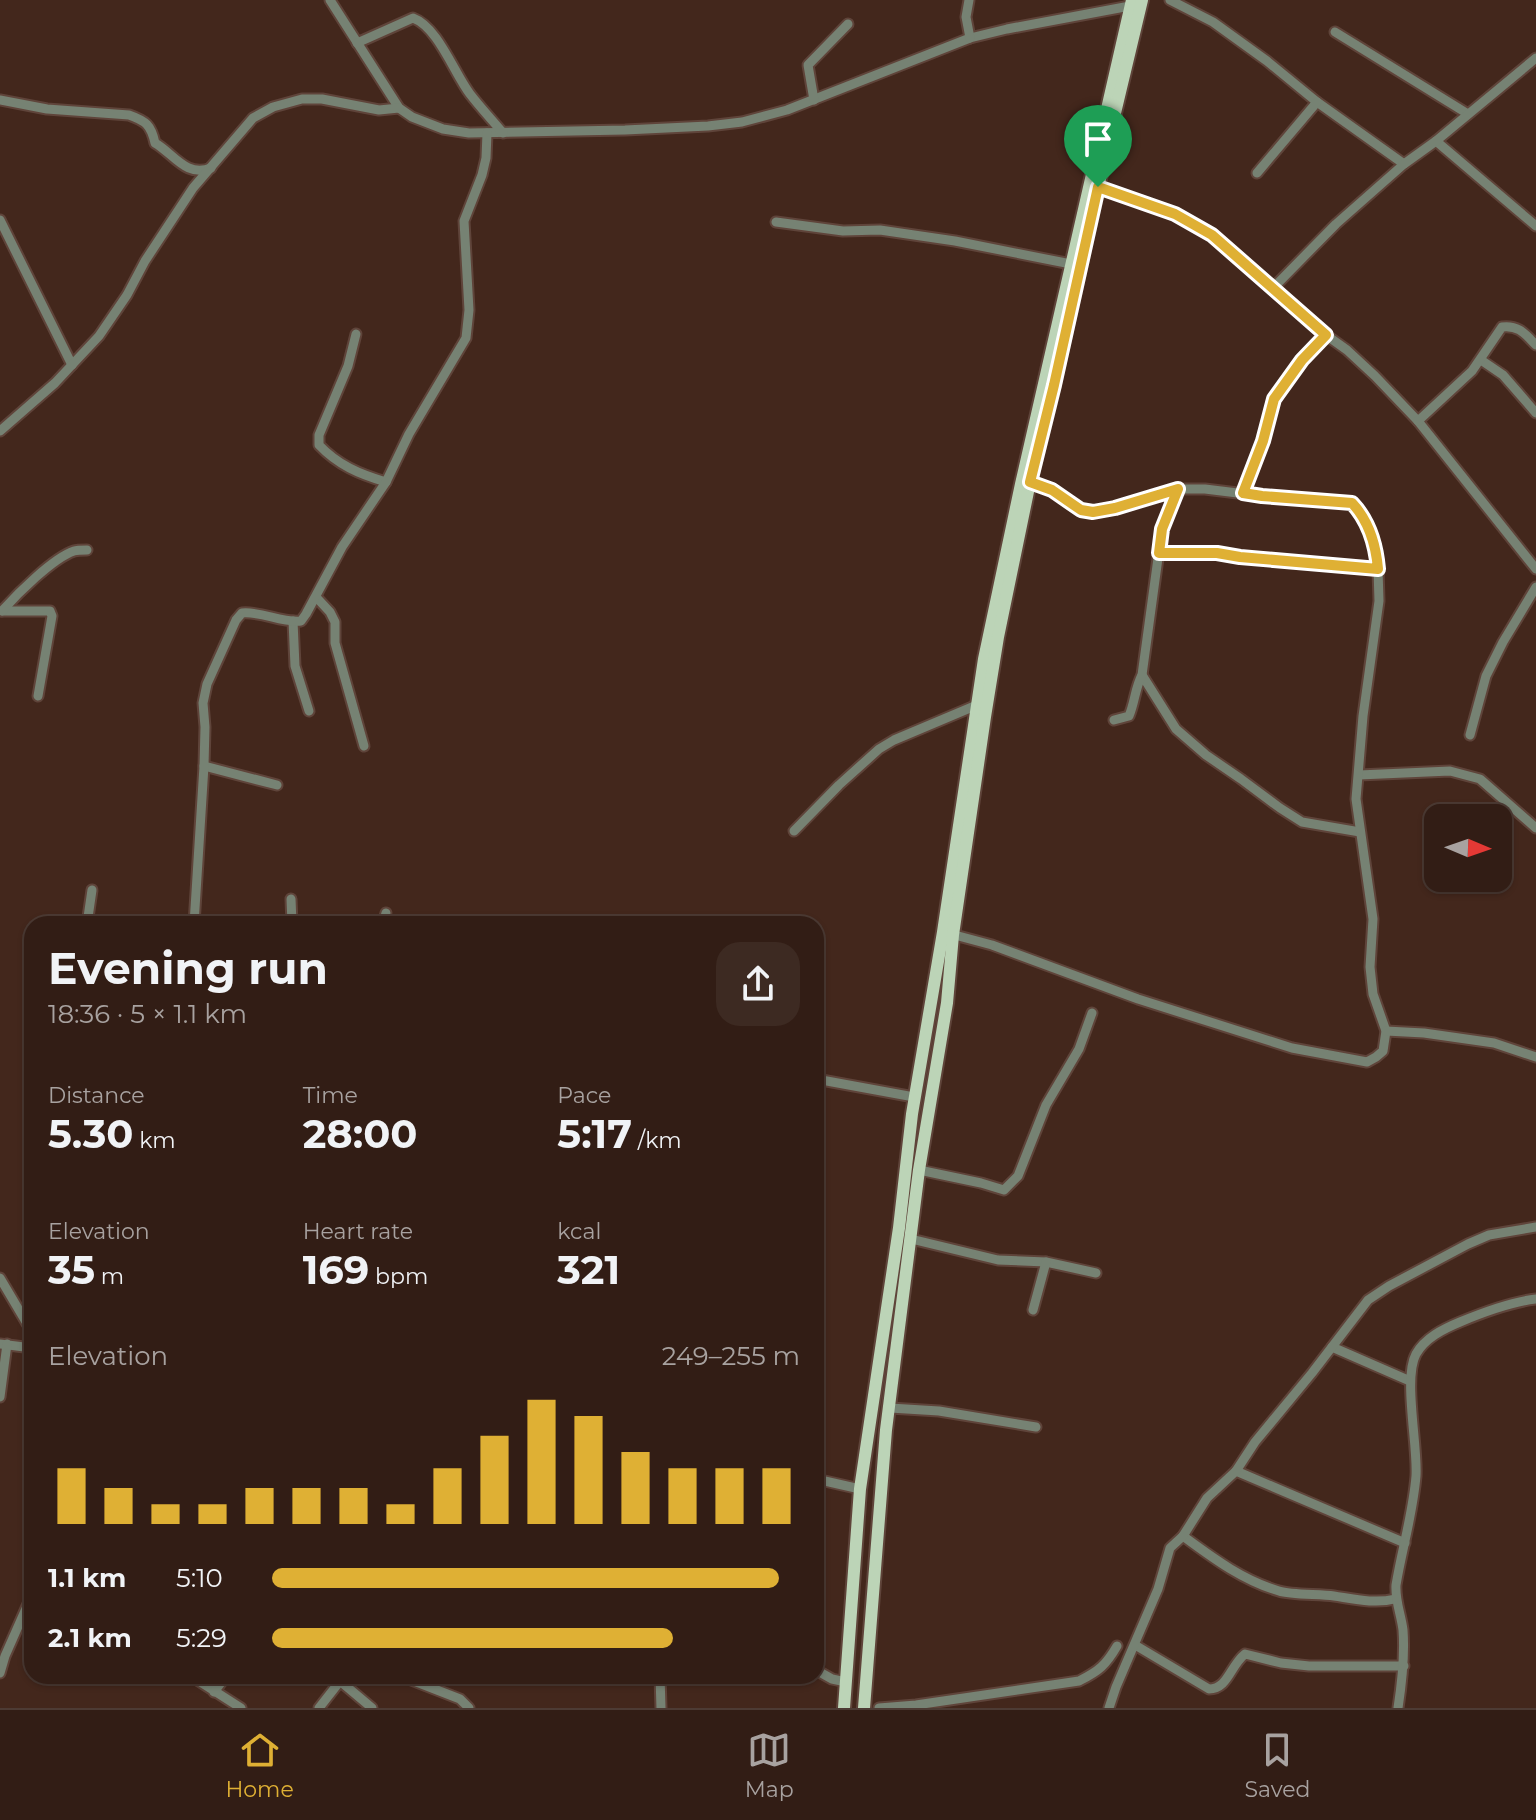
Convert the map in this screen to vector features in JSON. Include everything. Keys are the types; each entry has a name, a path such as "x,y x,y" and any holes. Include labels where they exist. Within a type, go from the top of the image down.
{"main road":[{"path":"864,1708 886,1430 919,1170 947,1003 948,934 977,705 993,612 1098,187 1135,2"},
{"path":"844,1708 860,1489 899,1228 914,1097 948,934 998,637 1071,264 1135,2"}],"street":[{"path":"330,0 399,108 412,117 443,129 487,133 708,126 742,122 787,110 970,38 1135,2"},
{"path":"969,0 966,17 970,38"},
{"path":"1170,0 1213,22 1404,164"},
{"path":"357,43 413,18 418,19 435,37 470,94 503,133"},
{"path":"814,100 808,65 848,24"},
{"path":"1335,32 1468,114"},
{"path":"1273,288 1336,224 1404,164 1536,58"},
{"path":"379,110 387,90"},
{"path":"0,431 55,383 99,336 193,188 253,118 273,107 302,99 322,99 379,110 399,108"},
{"path":"0,100 47,109 129,115 141,119 152,130 155,143 182,166 201,172 211,168"},
{"path":"1257,173 1317,102"},
{"path":"195,916 204,766 203,703 207,684 242,613 301,621 342,547 386,482 409,434 466,338 469,310 464,221 482,175 487,133"},
{"path":"1436,141 1536,226"},
{"path":"1098,187 1155,206 1212,235 1375,376 1418,421 1536,569"},
{"path":"0,220 72,365"},
{"path":"776,222 843,231 880,230 1071,264"},
{"path":"1418,421 1472,371 1502,327 1520,329 1536,345"},
{"path":"356,334 348,366 319,435 319,445 342,465 361,475 386,482"},
{"path":"1243,493 1263,441 1274,399 1302,360 1326,335"},
{"path":"1481,360 1503,375 1536,413"},
{"path":"948,934 992,945 1138,999 1292,1048 1367,1062 1383,1051 1386,1031 1373,994 1370,967 1373,919 1356,799 1363,716 1379,601 1376,552 1360,512 1352,503 1178,489 1093,512 1081,510 1052,490 1030,482"},
{"path":"1114,720 1129,716 1142,675 1162,529 1178,489"},
{"path":"1,612 20,591 60,559 75,550 87,550"},
{"path":"1159,553 1217,553 1378,569"},
{"path":"1470,735 1486,676 1536,587"},
{"path":"316,597 335,622 335,643 364,746"},
{"path":"1,612 50,611 52,616 38,696"},
{"path":"293,621 295,666 309,711"},
{"path":"1142,675 1176,729 1206,755 1302,822 1360,832"},
{"path":"794,831 879,749 977,705"},
{"path":"204,766 277,785"},
{"path":"1359,775 1450,771 1480,779 1536,828"},
{"path":"88,916 92,890"},
{"path":"291,899 292,916"},
{"path":"919,1170 981,1183 999,1190 1008,1187 1018,1176 1046,1105 1079,1049 1092,1013"},
{"path":"1386,1031 1494,1043 1536,1057"},
{"path":"824,1080 914,1097"},
{"path":"1109,1708 1158,1589 1170,1548 1183,1536 1207,1498 1236,1471 1255,1442 1368,1300 1468,1244 1489,1235 1536,1227"},
{"path":"911,1239 998,1260 1046,1262 1096,1273"},
{"path":"1033,1310 1046,1262"},
{"path":"0,1278 24,1318"},
{"path":"1398,1708 1404,1666 1403,1628 1395,1599 1416,1474 1410,1381 1415,1356 1438,1332 1523,1300 1536,1299"},
{"path":"0,1397 4,1344 24,1347"},
{"path":"1332,1347 1410,1381"},
{"path":"890,1408 939,1411 1036,1427"},
{"path":"1236,1471 1405,1543"},
{"path":"824,1481 860,1489"},
{"path":"1183,1536 1226,1567 1281,1592 1376,1602 1395,1599"},
{"path":"0,1673 24,1613"},
{"path":"1135,1645 1209,1689 1216,1690 1245,1654 1309,1666 1404,1666"},
{"path":"879,1708 1079,1681 1107,1664 1117,1646"},
{"path":"824,1674 846,1682"},
{"path":"202,1684 241,1708"},
{"path":"214,1692 220,1684"},
{"path":"319,1708 337,1684"},
{"path":"348,1684 372,1708"},
{"path":"422,1684 460,1699 469,1708"},
{"path":"660,1684 661,1708"}],"route":[{"path":"1098,187 1175,214 1212,235 1326,335 1302,360 1274,399 1263,441 1243,493 1352,503 1368,527 1378,569 1208,552 1159,553 1162,529 1178,489 1093,512 1081,510 1052,490 1030,482 1098,187"}]}
